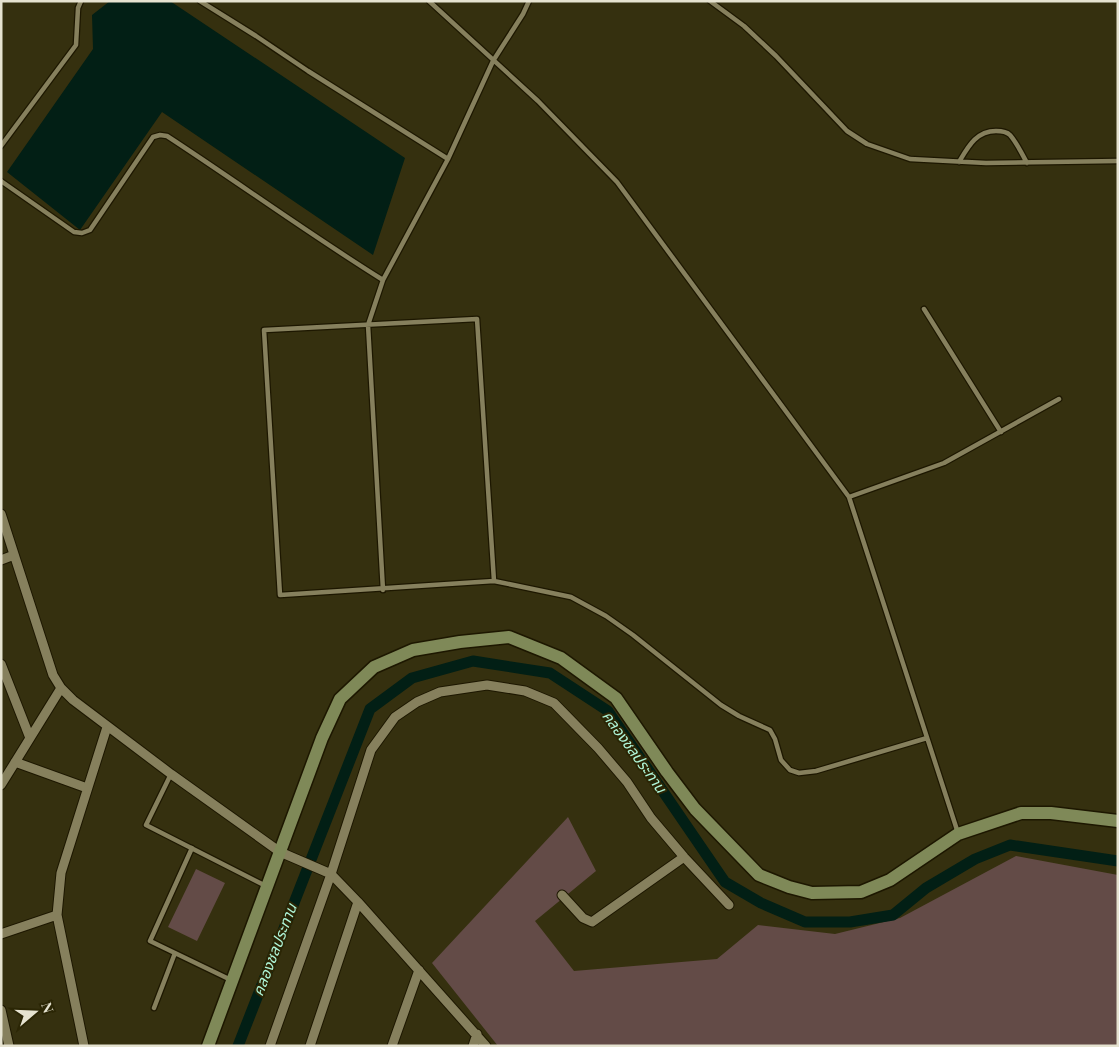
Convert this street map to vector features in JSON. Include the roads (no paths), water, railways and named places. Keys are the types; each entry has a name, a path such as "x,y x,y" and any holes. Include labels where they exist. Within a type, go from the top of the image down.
{"street":[{"path":"1,514 53,675 61,688 73,700 171,774 280,852 331,874 486,1046"},
{"path":"1,560 14,555"},
{"path":"208,1046 322,738 340,699 374,667 413,650 460,642 509,637 561,658 616,698 695,809 759,876 788,887 812,893 861,892 890,880 958,834 1022,813 1051,812 1118,821"},
{"path":"1,664 30,738"},
{"path":"270,1046 331,874 370,750 394,717 417,702 440,692 487,685 525,691 554,703 585,734 627,782 651,818 684,858 730,905"},
{"path":"1,785 61,688"},
{"path":"84,1046 57,915 61,874 107,726"},
{"path":"15,762 88,788"},
{"path":"562,895 583,918 592,922 684,858"},
{"path":"310,1046 358,902"},
{"path":"1,934 57,915"},
{"path":"392,1046 419,970"},
{"path":"1,1010 9,1046"},
{"path":"473,1046 477,1034"}],"lane":[{"path":"1,146 76,45 78,36 78,8 81,1"},
{"path":"429,1 538,101 617,182 849,497 958,834"},
{"path":"383,590 368,325 382,280 448,159 493,61 523,14 529,1"},
{"path":"710,1 744,26 776,56 847,131 867,144 910,159 1027,163 1118,161"},
{"path":"202,2 308,72 448,159"},
{"path":"959,162 970,142 984,133 993,130 1009,134 1027,163"},
{"path":"1,181 74,232 82,233 90,230 153,137 160,134 167,136 332,249 382,280"},
{"path":"924,309 1001,432"},
{"path":"494,581 477,319 264,330 280,595 383,590 494,581 570,597 606,616 633,635 720,704 739,716 770,730 776,739 781,760 790,770 799,773 816,771 927,738"},
{"path":"849,497 944,464 1059,399"},
{"path":"171,774 146,825 267,886"},
{"path":"192,848 150,941 232,980"},
{"path":"154,1008 175,953"}],"waterway":[{"name":"คลองชลประทาน","path":"238,1046 370,709 412,678 473,661 550,673 608,711 725,882 761,903 805,922 850,922 893,915 926,888 975,859 1010,845 1118,861"}]}
